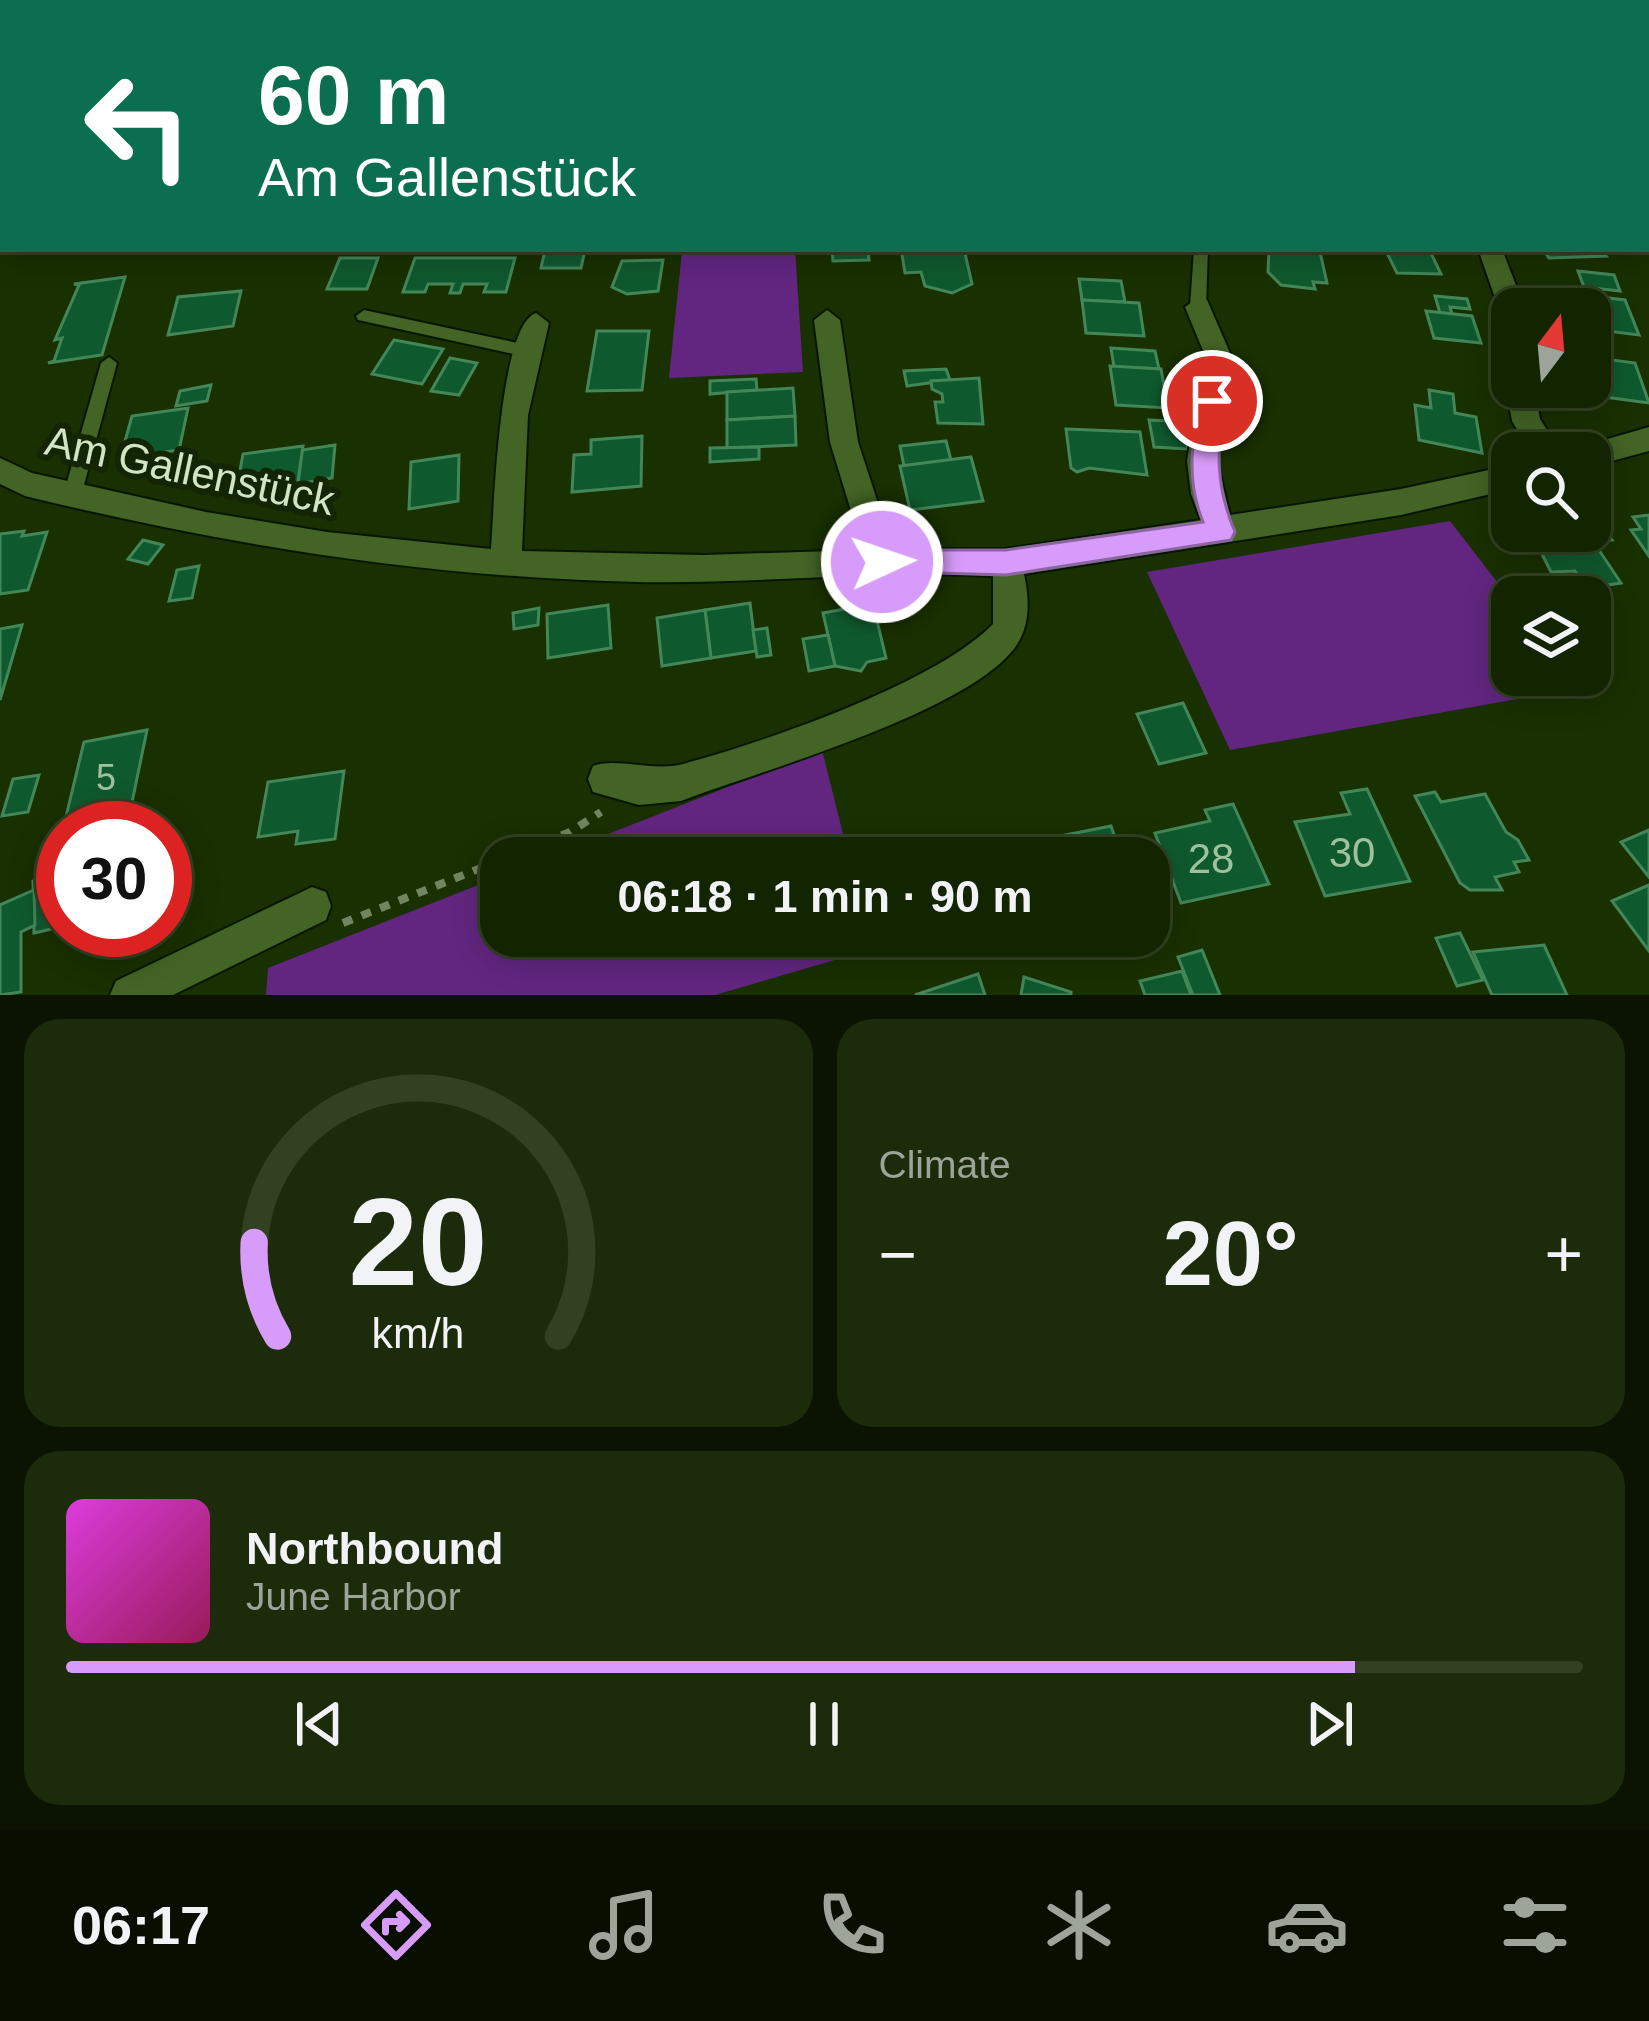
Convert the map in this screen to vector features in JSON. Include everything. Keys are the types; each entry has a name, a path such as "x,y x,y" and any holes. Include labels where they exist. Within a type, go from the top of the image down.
{"street":[{"path":"1491,252 1504,288"},
{"path":"1198,307 1217,353 1202,461 1205,494 1221,532"},
{"path":"827,320 844,442 882,562"},
{"path":"506,564 514,415 532,337"},
{"path":"1611,450 1649,440"},
{"name":"Am Gallenstück","path":"0,470 25,484 226,533 506,564 765,568 1006,563 1221,532 1491,481"},
{"path":"622,783 681,783 922,692 975,666 1003,639 1013,614 1006,563"},
{"path":"130,995 311,906"}],"lane":[{"path":"1198,307 1201,252"},
{"path":"364,316 532,337"},
{"path":"72,496 109,363"}],"path":[{"path":"558,837 570,832 622,783"}],"shaded area":[{"path":"682,252 795,252 803,372 669,378"},
{"path":"1450,521 1493,576 1491,696 1535,696 1230,750 1147,572"},
{"path":"822,750 844,837 600,837"},
{"path":"480,884 480,957 845,957 715,995 266,995 268,968"}],"building":[{"path":"545,252 585,252 581,268 541,268"},
{"path":"832,252 868,252 869,260 833,261"},
{"path":"902,252 965,252 972,284 952,293 925,286 921,272 905,273"},
{"path":"1269,252 1320,252 1327,283 1313,282 1315,289 1281,285 1268,272"},
{"path":"1386,252 1430,252 1441,274 1397,273"},
{"path":"1545,252 1603,252 1606,256 1549,258"},
{"path":"340,258 378,258 367,289 327,289"},
{"path":"415,258 515,258 506,292 484,292 487,284 463,284 460,293 450,293 453,284 428,284 425,292 403,292"},
{"path":"663,260 658,291 627,294 612,287 622,261"},
{"path":"1578,271 1614,275 1620,291 1611,288 1584,287"},
{"path":"125,277 102,355 48,363 54,361 62,338 55,340 79,285 74,284"},
{"path":"1079,279 1121,281 1125,302 1082,300"},
{"path":"241,291 233,326 168,335 178,297"},
{"path":"1435,296 1467,299 1470,309 1450,307 1452,314 1440,313"},
{"path":"1611,298 1625,300 1639,335 1611,332"},
{"path":"1082,300 1139,303 1144,336 1086,333"},
{"path":"1426,311 1472,316 1481,343 1434,338"},
{"path":"597,331 649,331 642,390 587,391"},
{"path":"394,340 443,349 422,384 372,374"},
{"path":"1111,348 1155,351 1159,369 1114,367"},
{"path":"450,358 477,363 459,395 431,391"},
{"path":"1611,360 1635,363 1649,403 1611,398"},
{"path":"1110,366 1161,369 1168,408 1116,405"},
{"path":"946,369 950,380 907,386 904,371"},
{"path":"979,378 983,424 938,423 935,402 943,402 942,394 932,389 931,381"},
{"path":"756,379 757,390 710,394 710,381"},
{"path":"211,385 207,401 176,406 180,391"},
{"path":"793,388 795,416 727,420 727,392"},
{"path":"1429,390 1453,394 1455,413 1476,417 1482,453 1419,440 1415,405 1431,408"},
{"path":"188,408 179,450 120,459 132,416"},
{"path":"795,416 796,445 727,448 727,420"},
{"path":"1149,420 1191,422 1187,449 1154,447"},
{"path":"1066,429 1140,432 1147,475 1089,468 1077,472 1071,468"},
{"path":"642,436 641,486 572,492 574,455 591,454 591,440"},
{"path":"946,441 951,460 904,466 900,446"},
{"path":"335,445 332,478 298,484 302,450"},
{"path":"303,446 297,488 235,498 243,454"},
{"path":"759,447 759,459 710,462 710,448"},
{"path":"459,455 458,501 409,509 411,462"},
{"path":"971,457 983,501 910,510 900,466"},
{"path":"1649,515 1649,556 1631,530 1641,529 1633,517"},
{"path":"24,531 22,536 47,532 28,590 0,594 0,534"},
{"path":"143,540 163,545 148,564 128,559"},
{"path":"1541,552 1600,552 1621,583 1611,584 1611,576 1551,572"},
{"path":"199,566 192,598 169,601 177,570"},
{"path":"750,603 756,651 711,658 705,610"},
{"path":"873,604 886,658 867,662 861,671 835,666 823,613"},
{"path":"608,605 611,648 548,658 547,614"},
{"path":"539,608 538,625 514,629 513,613"},
{"path":"705,610 711,658 662,666 657,618"},
{"path":"22,625 0,700 0,629"},
{"path":"767,628 771,655 757,657 753,630"},
{"path":"828,635 835,666 809,671 803,639"},
{"path":"1183,703 1206,753 1159,764 1137,714"},
{"path":"147,730 132,801 70,801 84,742"},
{"path":"344,771 335,839 296,844 298,831 258,837 268,782"},
{"path":"39,775 28,812 2,816 13,779"},
{"path":"1367,789 1410,881 1325,896 1295,822 1350,814 1341,793"},
{"path":"1435,792 1441,802 1485,794 1506,832 1518,840 1529,860 1514,862 1519,872 1495,877 1502,890 1470,890 1460,883 1415,796"},
{"path":"1233,804 1269,884 1181,903 1170,873 1170,837 1155,833 1210,821 1205,810"},
{"path":"1111,826 1115,837 1055,837"},
{"path":"1649,830 1649,877 1621,842"},
{"path":"36,880 34,933 33,881"},
{"path":"1649,885 1649,951 1612,901"},
{"path":"34,890 35,925 21,932 21,992 0,995 0,905"},
{"path":"1460,933 1483,980 1457,986 1436,938"},
{"path":"1544,945 1567,995 1492,995 1473,952"},
{"path":"1202,950 1220,995 1193,995 1178,957"},
{"path":"1182,971 1191,995 1145,995 1140,981"},
{"path":"978,974 985,995 915,995"},
{"path":"1024,977 1071,992 1071,995 1021,995"}],"route":[{"path":"882,562 1006,563 1221,532 1205,494 1202,461 1212,401"}]}
